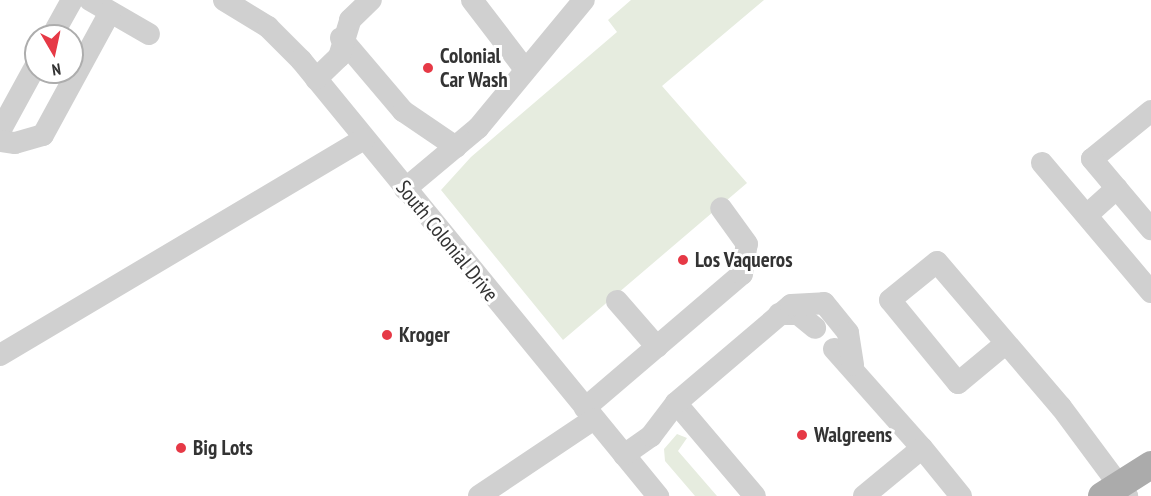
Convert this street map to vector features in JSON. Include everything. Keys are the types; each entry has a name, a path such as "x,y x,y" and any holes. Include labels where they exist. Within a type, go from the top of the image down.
{"main road":[{"path":"1116,492 1151,465"}],"street":[{"path":"59,24 72,0"},
{"path":"90,0 150,34"},
{"path":"316,79 339,57 341,38 371,0"},
{"path":"472,0 524,68"},
{"path":"405,189 456,147 580,1"},
{"name":"South Colonial Drive","path":"238,3 282,39 658,496"},
{"path":"0,141 15,143 43,135 110,12"},
{"path":"341,38 404,111 456,147"},
{"path":"0,131 26,84"},
{"path":"1151,111 1092,159 1151,229"},
{"path":"0,355 364,139"},
{"path":"1042,163 1151,292"},
{"path":"1087,215 1117,188"},
{"path":"479,496 589,414 657,347 747,265 742,233 721,208"},
{"path":"1005,344 958,383 890,300 937,262 1005,344 1116,492"},
{"path":"617,301 657,347"},
{"path":"624,455 651,436 676,403 790,305 824,303 848,333 854,365"},
{"path":"779,314 798,314 815,328"},
{"path":"834,349 854,365 961,496"},
{"path":"676,403 755,496"},
{"path":"864,496 922,448"}],"shaded area":[{"path":"631,0 764,0 662,86 747,183 563,340 441,190 471,157 617,32 608,20"},
{"path":"677,434 687,438 678,451 717,496 695,496 665,461 664,449"}],"place":[{"name":"Colonial Car Wash","path":"428,68"},
{"name":"Los Vaqueros","path":"683,260"},
{"name":"Kroger","path":"387,335"},
{"name":"Walgreens","path":"802,435"},
{"name":"Big Lots","path":"181,448"}]}
